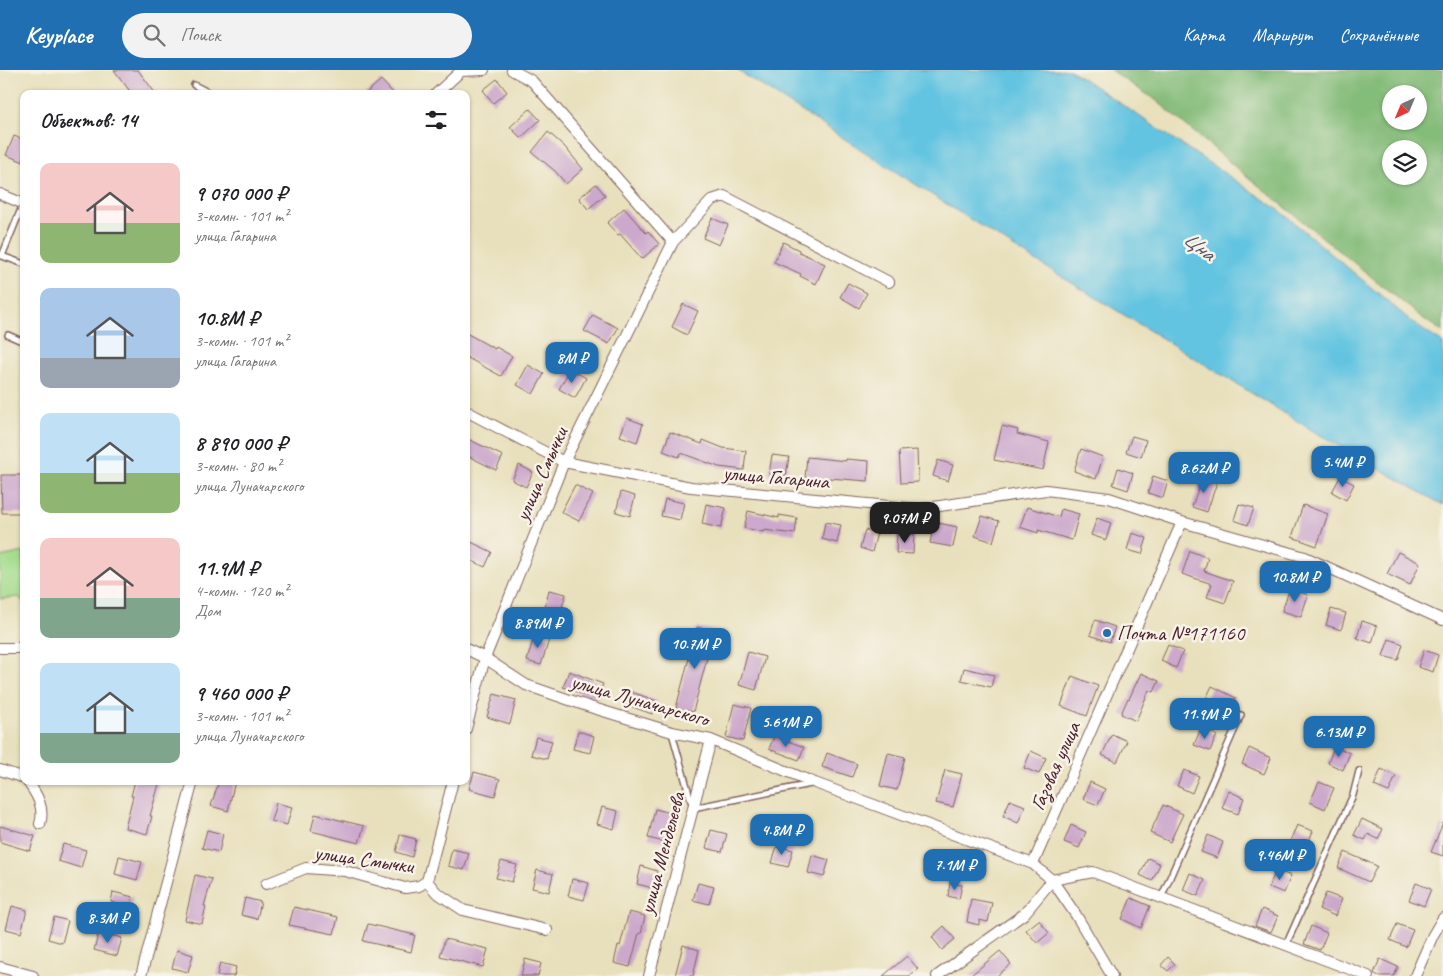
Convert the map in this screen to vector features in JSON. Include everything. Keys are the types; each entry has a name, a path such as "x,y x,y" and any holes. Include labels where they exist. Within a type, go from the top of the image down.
{"street":[{"path":"440,90 461,71 484,70"},
{"path":"512,70 532,81 673,242"},
{"path":"0,194 20,202"},
{"name":"улица Смычки","path":"470,714 485,658 564,462 673,242 712,200 724,196 889,282"},
{"name":"улица Гагарина","path":"470,413 564,462 690,487 920,509 1046,490 1109,498 1182,522 1305,558 1443,620"},
{"name":"Газовая улица","path":"1033,864 1182,522"},
{"path":"0,648 20,648"},
{"name":"улица Луначарского","path":"470,651 485,658 526,685 672,732 711,740 815,783 1033,864"},
{"name":"улица Менделеева","path":"649,976 711,740"},
{"path":"0,770 20,777"},
{"path":"30,785 36,793 42,816 40,824"},
{"path":"140,976 192,785"},
{"name":"улица Смычки","path":"266,884 306,868 345,871 405,888 419,886 427,881 452,785"},
{"path":"1033,864 1052,880 1076,915 1112,976"},
{"path":"937,976 1024,914 1052,880 1093,872 1368,976"},
{"name":"улица Смычки","path":"427,881 436,892 463,910 547,930"},
{"path":"1416,976 1433,935 1443,918"},
{"path":"0,967 33,976"}],"lane":[{"path":"194,86 203,90"},
{"path":"20,213 1,255 20,262"},
{"path":"8,335 20,340"},
{"path":"1161,898 1241,715"},
{"path":"672,732 693,808 815,783"},
{"path":"1286,945 1353,795 1359,770"}],"green space":[{"path":"1110,70 1443,70 1443,332 1421,317 1157,101"},
{"path":"20,553 20,598 0,599 0,557"}],"water":[{"name":"Цна","path":"737,70 1070,70 1278,209 1417,326 1443,343 1443,505 1315,432 1015,248"}],"building":[{"path":"114,70 138,70 153,90 129,90"},
{"path":"497,79 507,92 493,103 483,90"},
{"path":"381,80 390,90 370,90"},
{"path":"530,109 540,120 521,138 510,127"},
{"path":"548,132 564,146 583,169 566,184 555,171 532,152"},
{"path":"14,136 20,138 20,160 6,155"},
{"path":"596,184 605,195 588,209 579,198"},
{"path":"624,208 646,233 648,231 659,244 642,259 620,234 618,235 607,223"},
{"path":"712,218 728,225 719,245 703,238"},
{"path":"783,242 825,264 816,284 800,276 801,274 774,262"},
{"path":"848,283 867,293 859,308 840,297"},
{"path":"683,304 698,311 687,335 672,327"},
{"path":"593,315 618,328 609,344 584,331"},
{"path":"470,335 512,356 501,376 470,359"},
{"path":"528,365 544,374 533,394 517,385"},
{"path":"570,369 586,378 575,398 559,389"},
{"path":"627,418 643,424 637,442 620,436"},
{"path":"1002,426 1018,430 1017,434 1049,442 1043,470 994,460"},
{"path":"670,432 702,444 703,440 723,448 746,451 744,470 719,467 681,453 679,457 663,451"},
{"path":"1132,436 1146,440 1141,457 1126,452"},
{"path":"470,440 503,456 496,470 470,457"},
{"path":"1081,449 1103,457 1096,479 1074,471"},
{"path":"917,450 918,482 901,483 899,451"},
{"path":"772,455 789,457 786,476 769,474"},
{"path":"807,457 869,461 868,481 805,478"},
{"path":"938,460 953,465 948,481 933,476"},
{"path":"519,465 533,472 526,487 512,480"},
{"path":"1118,468 1133,473 1128,490 1113,485"},
{"path":"1,475 20,475 20,513 2,513"},
{"path":"1153,476 1168,481 1163,498 1148,493"},
{"path":"1202,477 1217,482 1207,512 1192,507"},
{"path":"1340,477 1354,484 1346,500 1332,492"},
{"path":"575,485 593,494 579,521 561,512"},
{"path":"621,492 635,496 630,516 616,512"},
{"path":"665,499 684,503 680,520 661,516"},
{"path":"706,504 726,508 721,528 702,524"},
{"path":"1239,504 1254,508 1248,525 1234,520"},
{"path":"1303,505 1328,514 1317,546 1292,537"},
{"path":"1027,507 1059,517 1061,509 1079,514 1072,540 1020,527"},
{"path":"748,511 779,518 779,515 797,518 795,534 764,530 764,532 744,528"},
{"path":"982,516 999,521 993,542 975,536"},
{"path":"1097,518 1111,523 1106,540 1091,535"},
{"path":"825,522 841,525 837,543 822,539"},
{"path":"934,522 957,527 953,547 930,543"},
{"path":"865,530 877,533 872,552 860,548"},
{"path":"897,533 914,534 913,554 896,553"},
{"path":"1132,533 1147,538 1142,554 1127,550"},
{"path":"471,542 492,552 485,567 470,560"},
{"path":"1190,551 1208,558 1204,571 1233,581 1225,603 1207,597 1212,584 1182,574"},
{"path":"1398,552 1420,563 1410,585 1387,574"},
{"path":"1290,588 1308,595 1301,617 1282,611"},
{"path":"549,590 566,594 561,611 545,607"},
{"path":"1331,609 1346,613 1341,630 1326,625"},
{"path":"1095,620 1115,627 1110,642 1090,635"},
{"path":"1362,621 1377,626 1372,643 1357,638"},
{"path":"697,627 714,631 693,712 676,708"},
{"path":"535,633 550,637 541,665 527,661"},
{"path":"1389,639 1403,644 1398,660 1383,656"},
{"path":"1168,645 1183,651 1176,668 1161,661"},
{"path":"1424,650 1438,655 1433,672 1418,667"},
{"path":"748,652 765,657 756,690 739,685"},
{"path":"964,668 994,675 991,687 961,680"},
{"path":"569,671 603,684 598,699 563,687"},
{"path":"1141,673 1159,681 1154,692 1149,690 1136,721 1121,714"},
{"path":"1072,676 1098,686 1087,716 1061,706"},
{"path":"1212,686 1236,698 1230,711 1220,707 1215,718 1200,711"},
{"path":"626,690 657,701 652,714 622,703"},
{"path":"494,694 516,700 510,724 487,717"},
{"path":"734,704 751,708 743,741 726,737"},
{"path":"1201,728 1217,735 1210,751 1194,745"},
{"path":"578,731 594,736 590,753 573,749"},
{"path":"1112,734 1127,741 1117,762 1102,755"},
{"path":"774,736 804,747 799,760 769,749"},
{"path":"536,737 552,741 547,759 531,755"},
{"path":"1334,747 1350,753 1343,770 1328,763"},
{"path":"1249,748 1271,758 1264,774 1242,764"},
{"path":"1031,751 1046,758 1039,774 1024,768"},
{"path":"827,753 857,764 852,777 822,767"},
{"path":"888,753 905,757 897,790 880,786"},
{"path":"1381,769 1396,776 1389,792 1374,786"},
{"path":"945,770 962,774 953,807 936,803"},
{"path":"1184,770 1199,776 1192,793 1177,786"},
{"path":"474,772 500,779 495,796 469,789"},
{"path":"1090,782 1105,789 1098,805 1083,799"},
{"path":"1319,782 1334,788 1325,809 1310,802"},
{"path":"134,785 159,785 147,834 125,828 133,796 131,796"},
{"path":"218,785 234,785 228,811 211,806"},
{"path":"1229,791 1244,798 1238,814 1222,808"},
{"path":"1010,800 1025,806 1018,823 1003,816"},
{"path":"276,803 292,807 287,825 271,821"},
{"path":"1163,805 1183,814 1170,842 1150,833"},
{"path":"602,807 618,811 614,829 597,824"},
{"path":"655,809 671,813 664,842 648,838"},
{"path":"315,814 364,826 359,843 311,831"},
{"path":"1362,819 1383,829 1378,839 1368,834 1365,840 1354,835"},
{"path":"1443,823 1443,856 1431,852"},
{"path":"1071,825 1086,832 1079,848 1064,842"},
{"path":"1297,825 1313,831 1306,848 1290,841"},
{"path":"0,826 35,836 30,851 0,842"},
{"path":"207,830 223,834 219,852 202,848"},
{"path":"711,830 727,834 722,852 706,848"},
{"path":"400,835 416,839 412,857 396,852"},
{"path":"1208,835 1223,842 1217,858 1201,852"},
{"path":"63,844 86,850 81,868 58,861"},
{"path":"777,846 793,850 788,867 772,863"},
{"path":"452,849 469,853 464,870 448,866"},
{"path":"1345,852 1377,866 1369,882 1338,868"},
{"path":"812,855 829,860 824,877 808,873"},
{"path":"119,856 142,862 137,880 115,874"},
{"path":"1148,858 1160,864 1152,881 1140,875"},
{"path":"501,861 517,865 512,882 496,878"},
{"path":"641,866 657,871 653,888 637,884"},
{"path":"537,870 553,874 549,892 532,888"},
{"path":"1276,870 1291,876 1284,893 1269,887"},
{"path":"1190,873 1205,880 1198,896 1183,890"},
{"path":"195,875 212,879 204,906 206,906 202,924 185,920"},
{"path":"572,879 589,883 584,900 568,896"},
{"path":"698,883 714,887 709,904 693,900"},
{"path":"950,883 962,885 959,899 948,896"},
{"path":"1416,883 1431,889 1424,906 1409,900"},
{"path":"113,892 133,897 130,907 111,902"},
{"path":"1326,893 1342,899 1335,916 1319,909"},
{"path":"245,898 261,902 257,919 241,915"},
{"path":"1131,898 1150,906 1141,928 1122,919"},
{"path":"971,899 992,903 988,922 979,920 979,925 967,922"},
{"path":"12,906 27,910 21,933 6,929"},
{"path":"294,907 338,917 334,934 289,925"},
{"path":"1262,909 1278,916 1271,932 1255,926"},
{"path":"629,912 645,916 630,967 614,963"},
{"path":"54,917 68,921 62,943 48,939"},
{"path":"1039,920 1049,933 1037,943 1026,930"},
{"path":"368,924 415,935 411,952 363,941"},
{"path":"1397,924 1413,930 1406,947 1390,940"},
{"path":"944,926 955,939 942,950 932,937"},
{"path":"1311,926 1327,933 1320,950 1304,944"},
{"path":"99,932 122,938 117,956 94,950"},
{"path":"445,939 488,949 483,967 440,956"},
{"path":"683,945 699,950 693,976 675,976"},
{"path":"177,950 193,955 188,972 172,968"},
{"path":"1000,951 1011,964 997,976 970,976"},
{"path":"907,956 918,969 909,976 883,976"},
{"path":"1168,957 1175,964 1168,971 1161,965"},
{"path":"525,959 541,963 538,976 521,976"},
{"path":"1380,959 1398,967 1394,976 1379,976 1374,973"},
{"path":"220,963 236,967 234,976 217,976"}],"place":[{"name":"Почта №171160","path":"1107,633"}]}
